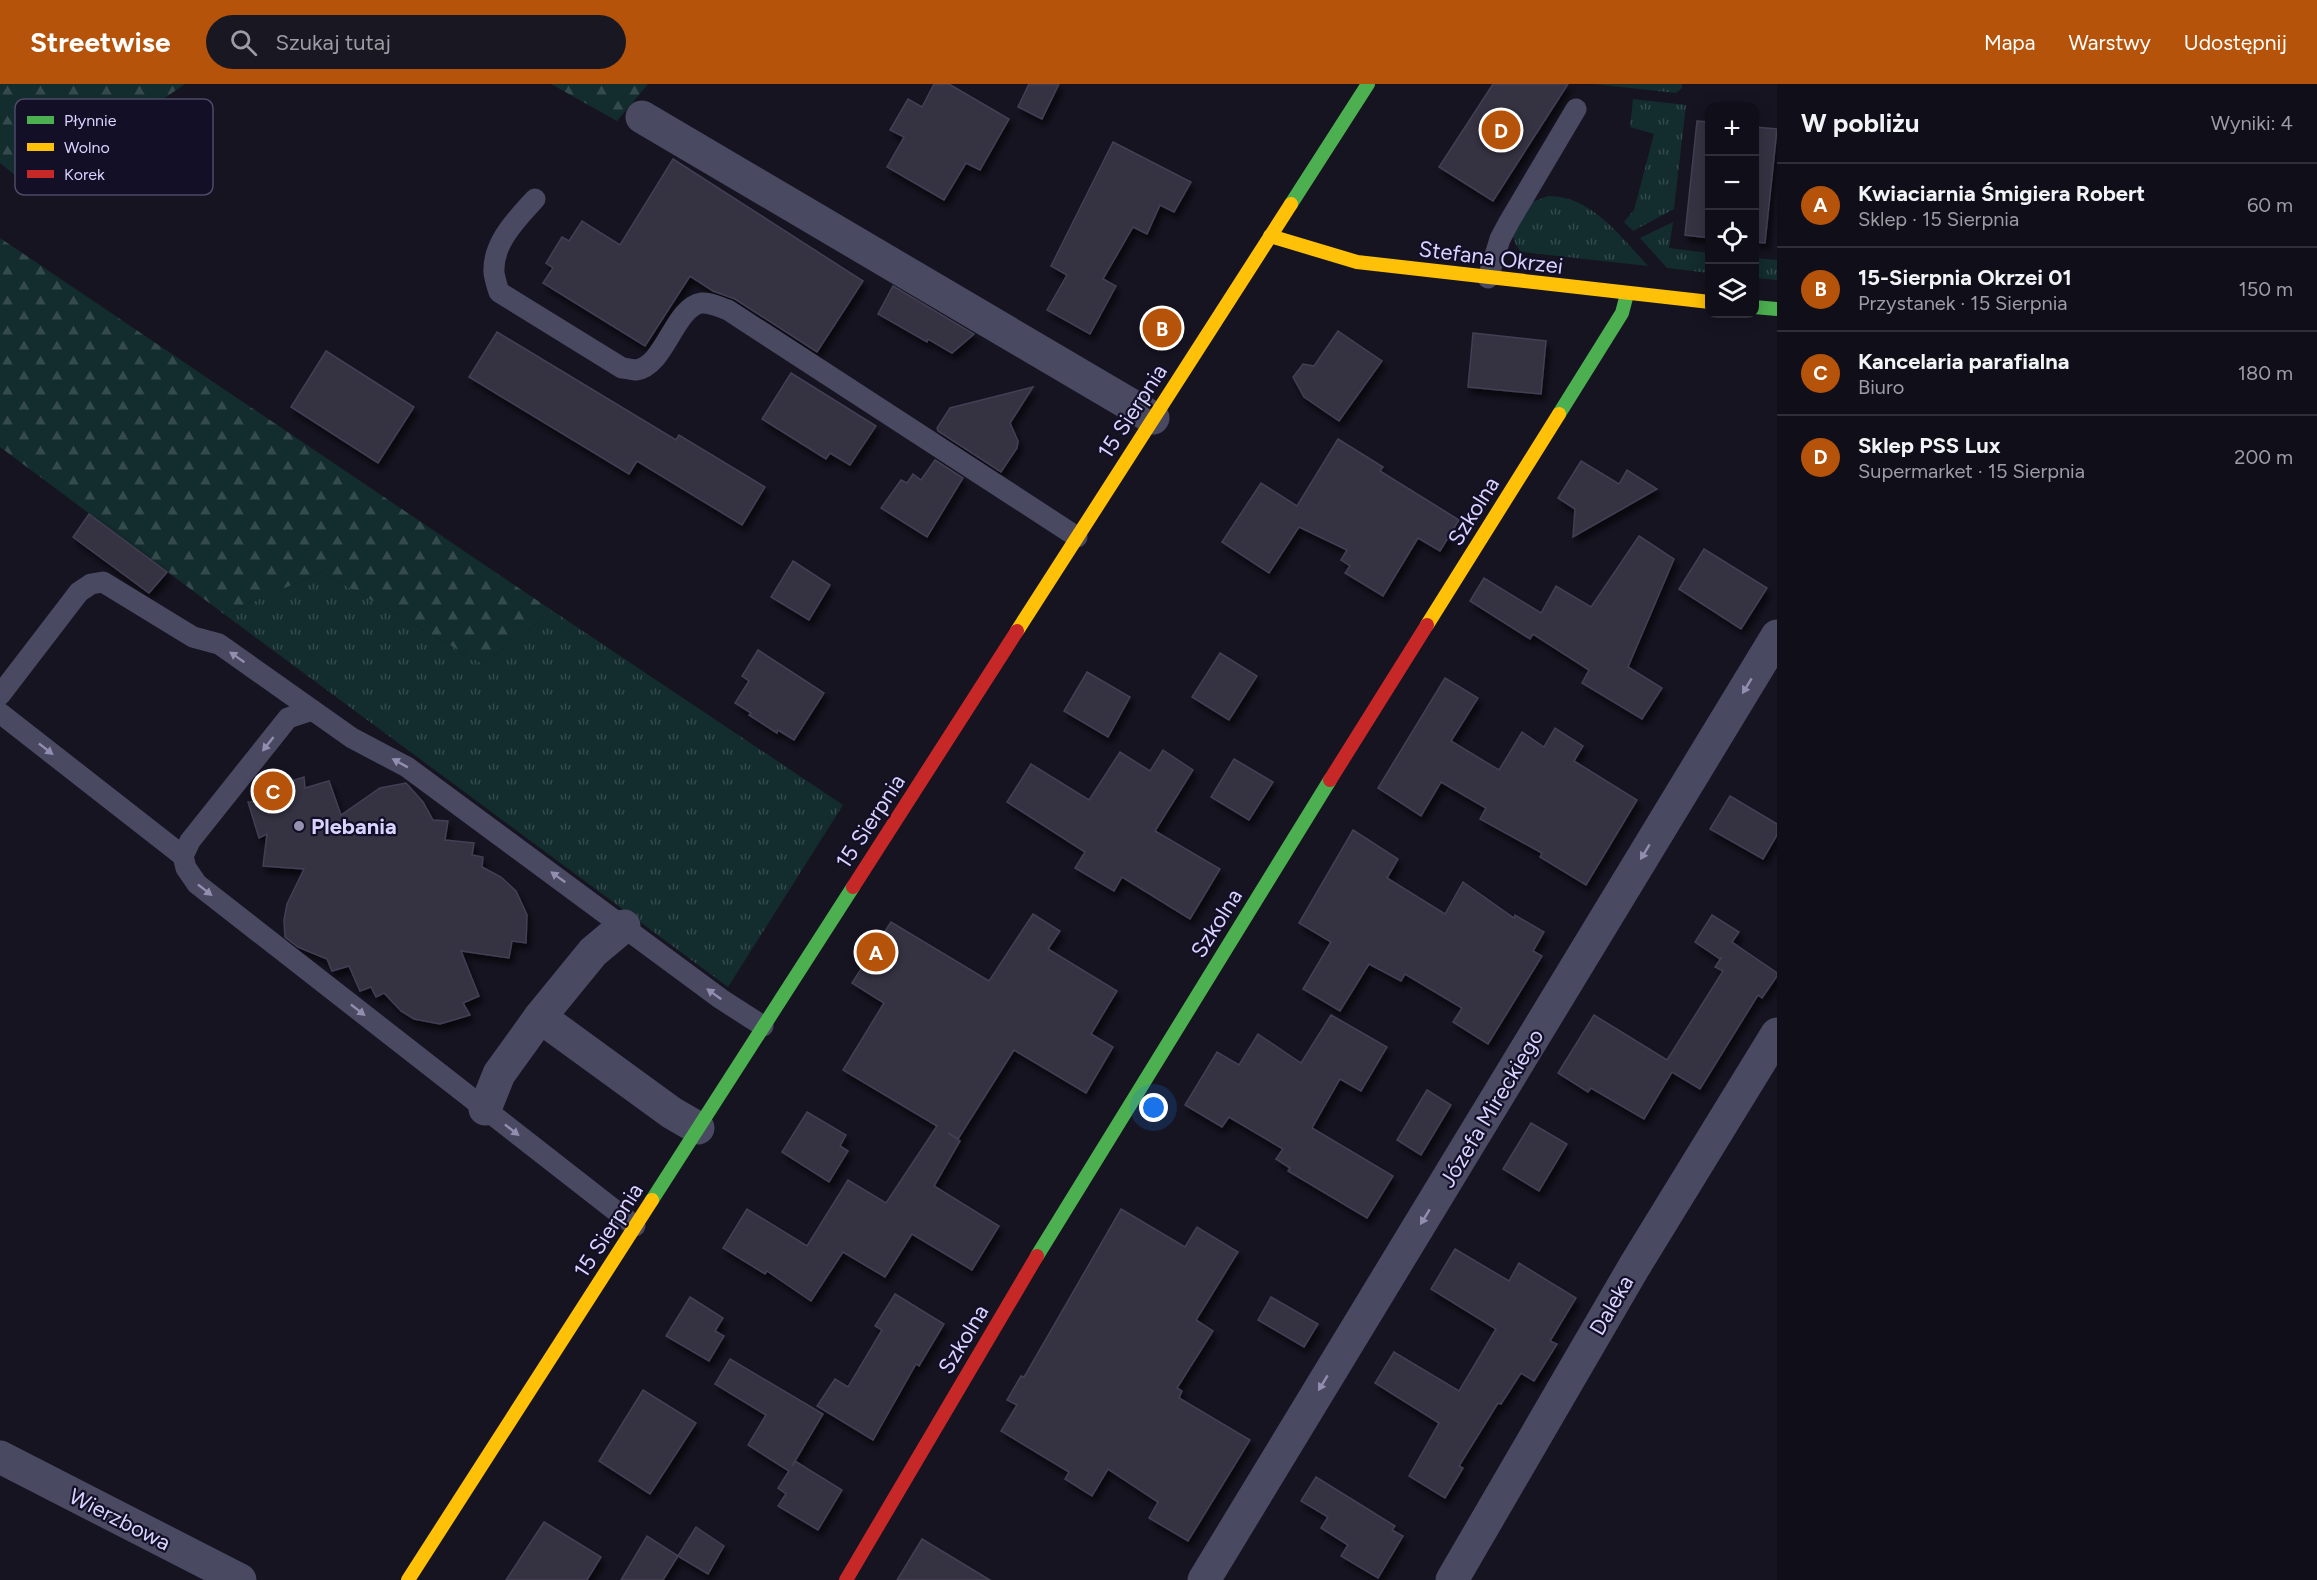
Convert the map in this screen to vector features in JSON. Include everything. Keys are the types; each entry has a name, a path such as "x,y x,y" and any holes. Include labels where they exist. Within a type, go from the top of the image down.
{"street":[{"name":"15 Sierpnia","path":"408,1580 1368,84"},
{"path":"642,117 1153,418"},
{"name":"Stefana Okrzei","path":"1270,236 1357,262 1705,302"},
{"name":"Szkolna","path":"846,1580 937,1423 1148,1072 1622,313 1627,294"},
{"path":"1759,307 1777,309"},
{"name":"Józefa Mireckiego","path":"1204,1580 1777,636"},
{"path":"485,1109 499,1074 540,1017 593,952 624,926"},
{"path":"540,1017 672,1113 698,1128"},
{"name":"Daleka","path":"1452,1580 1634,1267 1777,1034"},
{"name":"Wierzbowa","path":"0,1457 240,1580"}],"lane":[{"path":"1488,278 1500,239 1576,109"},
{"path":"535,199 510,227 499,246 494,272 499,292 622,368 635,370 647,366 686,313 699,303 712,303 728,310 1077,537"},
{"path":"0,695 79,592 91,584 103,582 193,637 219,644 352,738 407,767 721,999 763,1026"},
{"path":"183,856 190,841 288,718 312,710"},
{"path":"0,713 183,856 186,868 197,884 635,1226"}],"green space":[{"path":"0,84 185,84 163,99 15,99 15,175 0,163"},
{"path":"551,84 648,84 617,121"},
{"path":"1594,84 1682,84 1682,88 1676,93"},
{"path":"1633,99 1686,105 1674,209 1633,231 1624,222 1634,210 1654,134 1630,127"},
{"path":"1548,196 1564,198 1592,210 1616,231 1648,266 1521,252 1513,236 1530,203"},
{"path":"1673,222 1669,248 1705,252 1705,273 1667,268 1640,238"},
{"path":"0,238 553,611 483,664 322,572 224,614 0,447"},
{"path":"1759,258 1777,260 1777,280 1759,278"},
{"path":"322,572 483,664 553,611 843,805 728,987 224,614"}],"building":[{"path":"934,84 949,84 1009,119 980,170 966,163 944,200 887,167 904,137 890,130 908,99 922,107"},
{"path":"1029,84 1059,84 1042,119 1018,107"},
{"path":"1493,84 1568,84 1493,201 1439,167"},
{"path":"1697,121 1705,122 1705,237 1685,235"},
{"path":"1759,127 1777,129 1765,243 1759,242"},
{"path":"1113,142 1191,182 1174,212 1160,205 1147,234 1133,227 1103,279 1116,286 1090,334 1047,310 1067,275 1051,266"},
{"path":"673,159 863,281 817,352 735,299 713,291 690,276 645,346 543,283 553,268 546,263 562,237 569,241 582,221 620,245"},
{"path":"893,286 974,334 952,353 928,339 927,342 878,314"},
{"path":"1338,331 1382,361 1339,421 1304,397 1293,377 1303,364 1314,366"},
{"path":"497,332 676,440 679,435 765,487 742,525 637,461 629,474 469,377"},
{"path":"1473,333 1546,341 1541,394 1468,387"},
{"path":"326,351 414,407 378,463 291,407"},
{"path":"791,373 876,426 850,465 830,453 826,459 762,419"},
{"path":"1033,387 1010,423 1018,441 1017,448 1001,472 938,431 937,428 950,408"},
{"path":"1338,439 1383,467 1380,471 1459,520 1440,551 1418,538 1383,596 1345,573 1350,566 1341,560 1347,550 1299,527 1269,573 1222,542 1261,483 1297,506"},
{"path":"935,460 963,478 927,537 881,508 901,480 907,483 913,474 921,480"},
{"path":"1581,461 1619,484 1627,470 1657,489 1573,537 1575,509 1558,498"},
{"path":"89,514 167,572 149,593 73,537"},
{"path":"1639,536 1674,559 1628,667 1662,688 1642,719 1582,683 1589,670 1533,634 1530,639 1470,601 1484,578 1541,613 1556,586 1591,607"},
{"path":"1704,549 1767,588 1741,629 1679,589"},
{"path":"793,561 830,585 809,620 771,597"},
{"path":"758,650 824,693 794,740 778,730 777,733 735,703 749,681 742,676"},
{"path":"1220,653 1257,676 1229,720 1192,697"},
{"path":"1087,672 1130,697 1108,737 1064,711"},
{"path":"1445,678 1478,698 1451,741 1499,770 1522,732 1544,747 1555,728 1583,746 1574,761 1637,800 1586,885 1540,857 1542,853 1480,819 1486,808 1441,782 1421,816 1378,788"},
{"path":"1163,750 1193,770 1155,831 1220,869 1190,919 1122,877 1114,891 1075,868 1085,852 1007,802 1031,764 1089,800 1120,752 1150,771"},
{"path":"1234,759 1273,782 1249,820 1211,797"},
{"path":"304,777 305,788 329,781 341,815 380,788 406,783 423,802 433,820 448,821 445,840 474,843 472,855 483,857 482,867 501,877 516,891 527,915 526,943 512,941 509,958 461,951 479,996 463,1003 470,1015 440,1024 414,1019 401,1011 384,993 376,997 371,987 360,991 349,966 332,971 327,959 298,947 285,937 284,920 287,904 304,869 263,866 267,834 259,838 248,802 266,801 261,783 279,785"},
{"path":"1730,796 1777,824 1777,835 1763,859 1710,829"},
{"path":"1353,830 1398,859 1387,878 1445,914 1463,882 1514,918 1515,915 1544,932 1533,951 1542,956 1488,1044 1453,1022 1462,1008 1405,974 1401,981 1369,964 1340,1011 1303,989 1331,942 1299,923"},
{"path":"1033,914 1060,931 1048,949 1117,991 1091,1034 1113,1047 1086,1093 1014,1050 958,1139 948,1133 960,1141 934,1186 999,1226 972,1270 912,1234 885,1277 843,1252 811,1301 767,1271 765,1274 723,1248 747,1209 807,1246 848,1180 886,1203 937,1126 843,1070 884,1003 852,983 891,922 989,981"},
{"path":"1712,915 1739,932 1732,942 1777,973 1777,976 1762,998 1758,995 1700,1089 1672,1072 1644,1119 1591,1088 1588,1092 1558,1073 1594,1015 1667,1060 1723,971 1715,967 1722,957 1720,959 1695,942"},
{"path":"1331,1015 1387,1047 1361,1091 1340,1079 1312,1128 1393,1176 1367,1218 1288,1171 1290,1168 1276,1159 1283,1149 1229,1117 1222,1127 1185,1105 1217,1052 1239,1065 1258,1034 1301,1063"},
{"path":"1427,1090 1451,1105 1421,1155 1397,1140"},
{"path":"807,1112 846,1135 840,1146 848,1151 829,1182 782,1152"},
{"path":"1531,1123 1567,1144 1539,1191 1503,1169"},
{"path":"1121,1209 1185,1247 1197,1227 1238,1252 1196,1320 1213,1331 1177,1388 1182,1391 1179,1398 1250,1440 1188,1541 1149,1518 1158,1502 1108,1469 1092,1496 1065,1479 1069,1472 1001,1431 1017,1405 1007,1400 1021,1376 1024,1377"},
{"path":"1455,1249 1509,1281 1519,1263 1576,1298 1550,1341 1557,1344 1534,1381 1521,1373 1501,1404 1498,1403 1459,1466 1463,1468 1445,1498 1409,1476 1439,1423 1375,1383 1394,1352 1459,1391 1496,1329 1431,1289"},
{"path":"895,1294 944,1324 919,1366 916,1364 873,1440 817,1406 835,1379 848,1387 882,1330 875,1326"},
{"path":"690,1297 723,1318 715,1331 724,1336 709,1361 666,1336"},
{"path":"1271,1297 1318,1324 1304,1347 1258,1320"},
{"path":"730,1359 823,1414 792,1466 795,1461 842,1490 818,1530 778,1506 786,1494 778,1488 789,1471 748,1445 766,1415 715,1384"},
{"path":"643,1390 696,1423 650,1494 599,1461"},
{"path":"1316,1477 1395,1526 1392,1530 1403,1536 1378,1578 1341,1556 1348,1545 1321,1528 1328,1517 1301,1501"},
{"path":"544,1522 601,1557 587,1580 506,1580"},
{"path":"696,1527 724,1546 708,1574 678,1556"},
{"path":"647,1536 678,1556 663,1580 621,1580"},
{"path":"922,1539 990,1580 897,1580"}],"traffic: fast":[{"path":"1291,204 1368,84"},
{"path":"1559,414 1622,313 1627,294"},
{"path":"1759,307 1777,309"},
{"path":"1037,1256 1330,780"},
{"path":"652,1200 853,887"}],"traffic: slow":[{"path":"1017,631 1291,204"},
{"path":"1270,236 1357,262 1705,301"},
{"path":"1427,625 1559,414"},
{"path":"408,1580 652,1200"}],"traffic: jam":[{"path":"1330,780 1427,625"},
{"path":"853,887 1017,631"},
{"path":"846,1580 1037,1256"}],"place":[{"name":"Sklep PSS Lux","path":"1501,130"},
{"name":"15-Sierpnia Okrzei 01","path":"1162,328"},
{"name":"Kancelaria parafialna","path":"273,791"},
{"name":"Plebania","path":"299,826"},
{"name":"Kwiaciarnia Śmigiera Robert","path":"876,952"}]}
